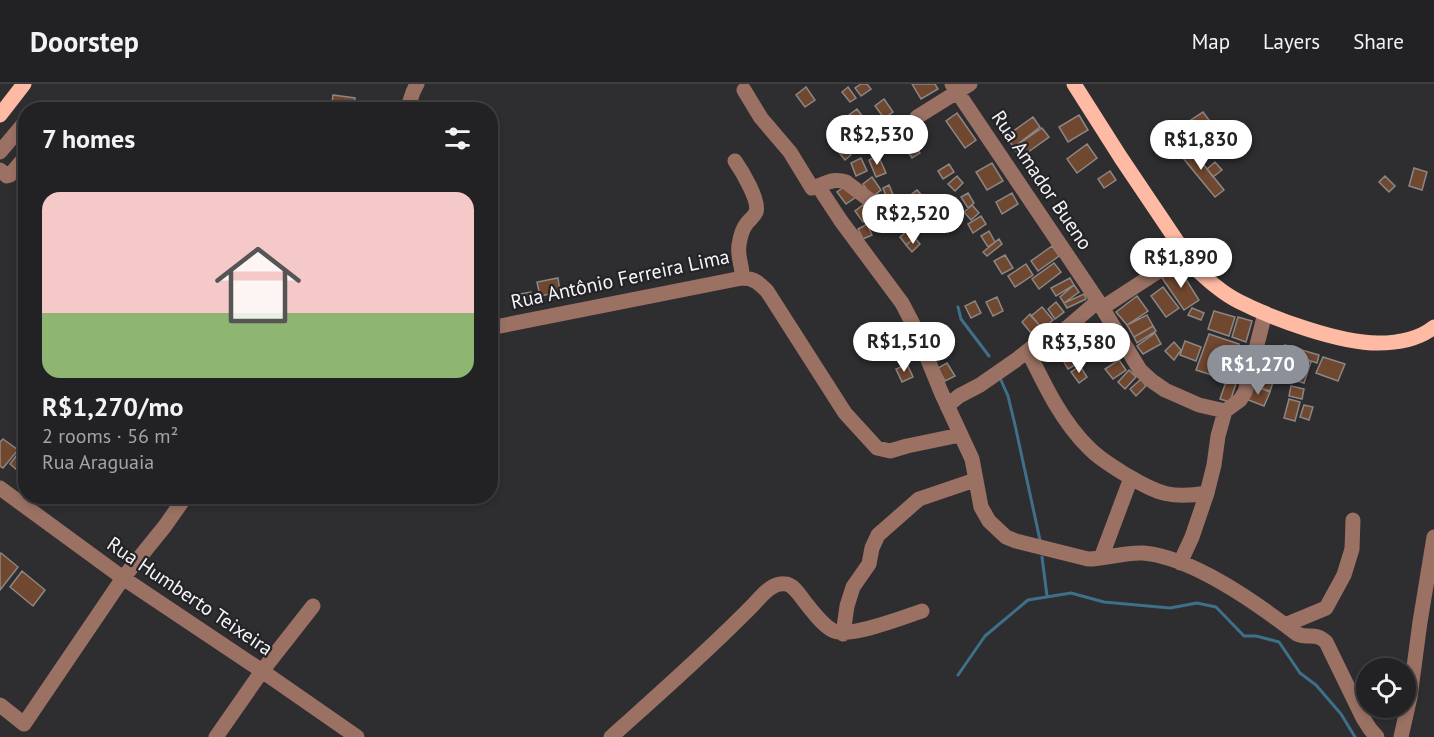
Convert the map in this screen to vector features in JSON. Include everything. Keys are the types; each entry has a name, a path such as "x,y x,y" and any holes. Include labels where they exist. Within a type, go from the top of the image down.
{"main road":[{"path":"4,110 24,84"},
{"path":"1074,84 1185,254 1195,268 1215,286 1236,300 1265,313 1323,333 1361,342 1407,340 1433,330"}],"street":[{"path":"409,102 417,84"},
{"path":"917,117 960,86"},
{"name":"Rua Amador Bueno","path":"960,86 1140,370 1165,390 1208,408 1225,411"},
{"path":"744,90 761,118 790,152 810,187 817,187 833,180 846,182 901,224"},
{"path":"4,110 18,116"},
{"path":"0,152 18,130"},
{"name":"Rua Antônio Ferreira Lima","path":"498,326 742,278 740,243 744,228 754,216 757,207 754,195 735,161"},
{"path":"0,170 9,175 18,165"},
{"path":"817,187 902,303 972,459 981,507 988,521 998,531 1016,542 1088,559 1144,553 1172,560 1246,597 1297,634 1319,637 1326,642 1363,718 1377,737"},
{"path":"947,406 959,396 981,385 1036,344 1061,333 1100,305 1185,254"},
{"path":"742,278 758,281 767,291 846,413 877,448 890,451 960,435"},
{"path":"1180,563 1192,537 1207,493 1225,411 1240,400 1245,392 1265,313"},
{"path":"1028,351 1047,391 1069,425 1092,452 1131,478 1170,495 1188,496 1207,493"},
{"path":"1101,558 1131,478"},
{"path":"843,634 847,606 853,587 869,564 872,548 878,535 920,500 975,480"},
{"name":"Rua Humberto Teixeira","path":"0,488 18,501"},
{"name":"Rua Humberto Teixeira","path":"22,504 123,578 357,737"},
{"path":"0,705 24,724 123,578 180,504"},
{"path":"1285,625 1326,608 1344,574 1352,549 1353,520"},
{"path":"1401,737 1410,697 1434,537"},
{"path":"611,737 725,634 767,591 777,585 788,584 829,628 843,634 922,611"},
{"path":"216,737 262,671 313,606"}],"building":[{"path":"861,84 867,84 871,89 861,96 855,88"},
{"path":"912,84 935,84 938,89 921,99"},
{"path":"806,87 815,100 805,107 796,95"},
{"path":"848,87 856,98 850,102 842,92"},
{"path":"333,95 355,98 355,102 332,102"},
{"path":"884,99 893,112 884,118 875,106"},
{"path":"857,109 866,121 857,127 849,115"},
{"path":"1203,112 1215,128 1203,137 1191,120"},
{"path":"957,113 976,140 965,148 946,121"},
{"path":"1079,115 1088,130 1068,142 1059,127"},
{"path":"1033,117 1040,127 1014,147 1005,137"},
{"path":"1042,128 1049,137 1020,158 1014,147"},
{"path":"865,131 872,140 864,146 857,136"},
{"path":"892,132 898,140 890,145 885,137"},
{"path":"913,142 920,153 912,158 905,147"},
{"path":"1087,144 1097,158 1077,173 1067,159"},
{"path":"1187,144 1224,190 1215,197 1178,152"},
{"path":"843,145 851,155 845,160 837,150"},
{"path":"878,155 886,173 876,177 869,160"},
{"path":"861,158 867,171 856,176 851,163"},
{"path":"1215,162 1222,170 1213,177 1207,169"},
{"path":"992,163 1003,181 987,190 976,172"},
{"path":"949,164 954,172 943,179 938,171"},
{"path":"1033,166 1044,184 1038,188 1027,170"},
{"path":"1414,168 1427,172 1422,190 1409,186"},
{"path":"1110,171 1116,180 1104,188 1098,179"},
{"path":"957,176 963,183 955,191 948,184"},
{"path":"1385,176 1395,186 1389,192 1379,182"},
{"path":"872,177 881,190 872,197 863,184"},
{"path":"847,185 856,197 846,204 837,192"},
{"path":"889,185 897,204 890,207 883,188"},
{"path":"917,190 926,200 917,208 908,197"},
{"path":"968,193 974,203 968,208 961,197"},
{"path":"1012,193 1018,204 1002,214 996,202"},
{"path":"863,205 872,216 863,222 855,211"},
{"path":"972,205 979,213 971,220 964,212"},
{"path":"934,213 943,224 937,229 928,218"},
{"path":"981,216 986,224 973,233 968,224"},
{"path":"867,224 872,235 863,239 858,229"},
{"path":"908,230 914,238 906,245 900,237"},
{"path":"989,231 995,242 988,247 981,236"},
{"path":"915,238 920,244 912,252 906,245"},
{"path":"999,239 1002,244 987,256 983,252"},
{"path":"1052,246 1059,256 1038,271 1031,261"},
{"path":"1005,255 1013,268 1002,274 994,261"},
{"path":"1054,263 1061,272 1039,289 1032,279"},
{"path":"1026,264 1033,275 1015,287 1008,276"},
{"path":"1178,267 1199,300 1184,310 1162,278"},
{"path":"558,278 560,292 540,296 537,282"},
{"path":"1070,278 1074,285 1056,296 1051,288"},
{"path":"1074,285 1079,292 1064,303 1060,297"},
{"path":"1163,287 1179,308 1166,317 1151,296"},
{"path":"531,292 533,300 514,303 513,295"},
{"path":"1084,294 1086,299 1067,308 1064,303"},
{"path":"1137,296 1148,311 1127,325 1116,312"},
{"path":"997,297 1003,311 993,316 986,302"},
{"path":"975,301 981,313 971,318 965,306"},
{"path":"1056,302 1064,312 1055,319 1048,309"},
{"path":"1042,307 1053,320 1043,329 1031,316"},
{"path":"1192,308 1204,313 1201,320 1188,315"},
{"path":"1214,311 1235,317 1229,336 1208,329"},
{"path":"1030,314 1040,326 1031,333 1022,322"},
{"path":"1147,315 1153,326 1134,337 1127,325"},
{"path":"1238,317 1252,321 1246,342 1232,337"},
{"path":"1153,326 1156,331 1137,343 1134,337"},
{"path":"938,328 949,348 938,354 928,334"},
{"path":"1094,328 1104,345 1094,351 1084,334"},
{"path":"1155,333 1161,344 1143,354 1137,346"},
{"path":"1209,334 1239,344 1227,380 1196,370"},
{"path":"1185,341 1201,347 1196,361 1180,355"},
{"path":"1174,342 1181,350 1174,360 1165,351"},
{"path":"1285,345 1319,355 1317,363 1282,351"},
{"path":"1071,348 1079,363 1068,369 1060,355"},
{"path":"1264,351 1295,360 1291,374 1260,364"},
{"path":"1235,356 1244,359 1230,402 1220,399"},
{"path":"1299,357 1311,362 1304,383 1293,380"},
{"path":"1323,357 1345,364 1338,381 1316,373"},
{"path":"1119,360 1126,370 1113,379 1105,369"},
{"path":"947,363 955,376 945,381 938,368"},
{"path":"907,364 913,377 902,382 896,369"},
{"path":"1080,366 1087,377 1079,383 1071,372"},
{"path":"1257,368 1276,374 1270,391 1252,385"},
{"path":"1129,370 1136,377 1125,389 1118,382"},
{"path":"1141,379 1146,386 1136,396 1130,389"},
{"path":"1252,385 1270,392 1264,406 1246,399"},
{"path":"1291,386 1304,389 1302,399 1289,396"},
{"path":"1289,399 1300,402 1295,421 1284,418"},
{"path":"1304,405 1313,407 1309,420 1300,417"},
{"path":"3,439 18,450 3,468 0,466 0,442"},
{"path":"16,456 18,458 18,471 10,464"},
{"path":"0,554 18,567 0,590"},
{"path":"22,571 45,590 33,606 10,587"}],"waterway":[{"path":"958,307 961,319 989,356"},
{"path":"1000,378 1008,396 1040,540"},
{"path":"1042,557 1047,596"},
{"path":"958,675 985,636 1028,600 1071,593 1104,602 1170,608 1197,603 1216,607 1244,636 1256,636 1279,642 1300,673 1316,685 1341,714 1355,737"}]}
